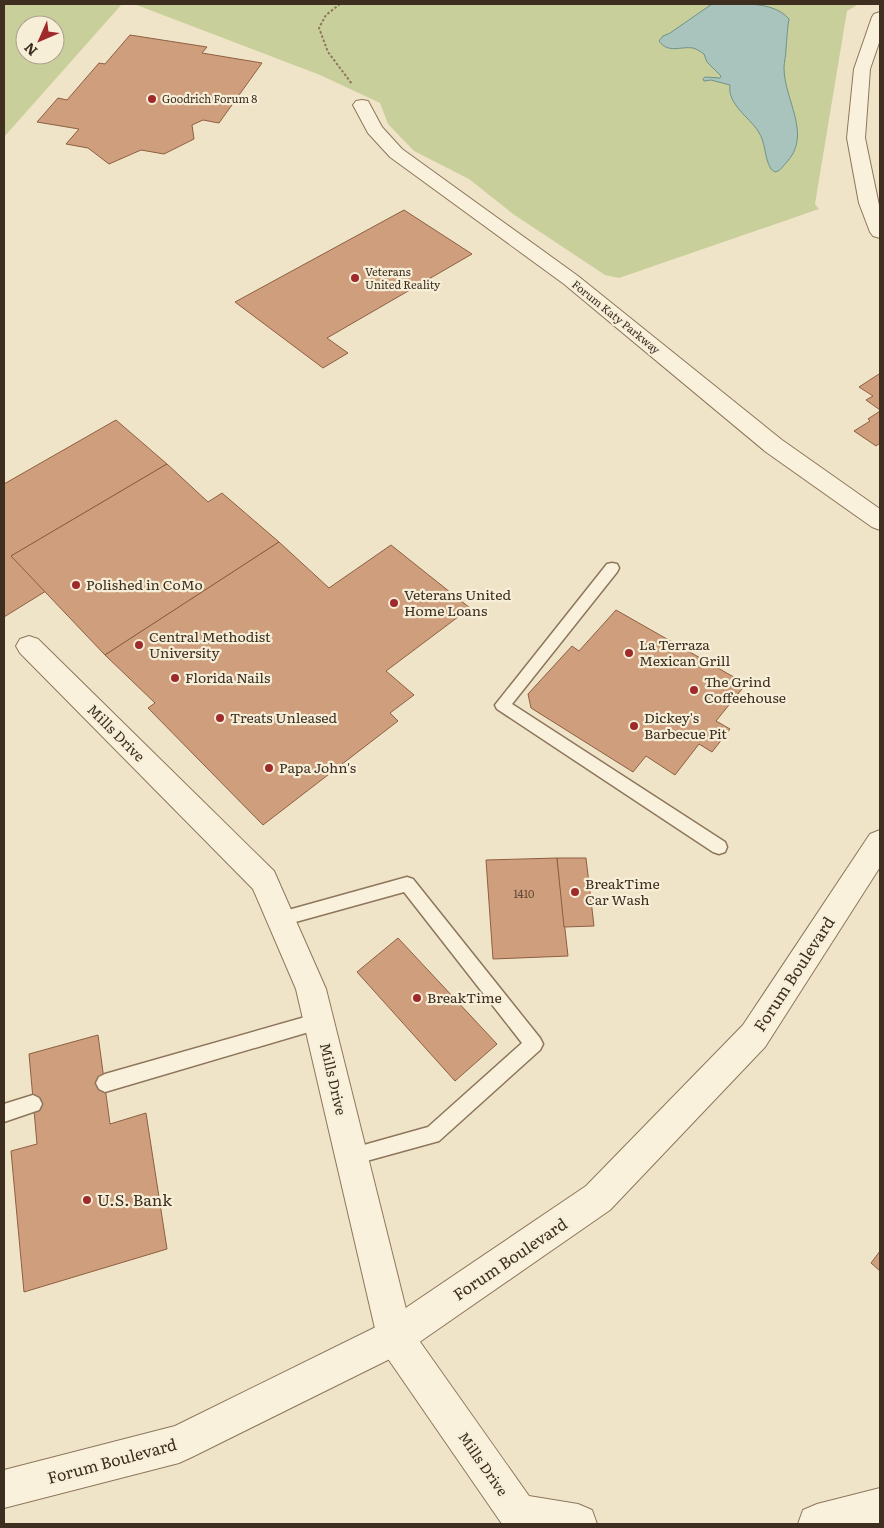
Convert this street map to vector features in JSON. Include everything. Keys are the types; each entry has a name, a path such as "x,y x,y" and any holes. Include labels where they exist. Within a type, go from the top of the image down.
{"street":[{"path":"880,17 862,69 856,138 868,203 880,232"},
{"name":"Forum Katy Parkway","path":"362,105 374,129 396,153 570,280 774,446 880,521"},
{"name":"Mills Drive","path":"29,646 264,880 311,989 395,1337 516,1519 578,1524"},
{"name":"Forum Boulevard","path":"4,1489 180,1444 395,1337 598,1198 754,1036 880,843"},
{"path":"817,1524 880,1507"}],"lane":[{"path":"612,568 502,705 719,847"},
{"path":"281,920 407,884 534,1044 433,1135 352,1156"},
{"path":"105,1083 319,1021"},
{"path":"4,1113 33,1104"}],"path":[{"path":"340,4 326,16 319,28 322,42 329,56 348,78 360,96 362,105"}],"green space":[{"path":"4,4 122,4 4,137"},
{"path":"134,4 859,4 847,11 815,204 819,209 619,278 605,275 513,214 469,179 414,151 388,124 380,103 320,75"}],"water":[{"path":"712,4 754,4 774,9 789,19 784,68 785,80 795,117 797,141 794,152 781,169 775,172 771,169 767,160 761,135 735,104 730,92 730,85 711,80 704,81 705,77 720,78 721,76 707,62 704,54 693,48 675,49 666,47 659,41 663,36"}],"building":[{"name":"Goodrich Forum 8","path":"130,35 207,47 202,53 262,63 219,123 203,120 192,125 194,139 164,154 141,150 109,164 88,148 66,144 79,129 37,122 58,98 67,100 99,63 105,64"},
{"name":"Veterans United Reality","path":"404,210 472,254 327,338 348,353 323,368 235,302"},
{"path":"879,374 880,410 866,400 873,396 859,387"},
{"path":"880,411 880,443 876,446 854,431 870,421 868,419"},
{"path":"116,420 167,464 11,556 46,591 4,617 4,484"},
{"path":"167,464 208,502 222,493 279,542 105,655 11,556"},
{"path":"279,542 329,588 391,545 470,608 386,671 414,695 390,713 398,721 263,825 148,708 155,703 105,655"},
{"path":"616,610 746,684 716,721 730,729 712,752 699,744 675,775 646,756 633,772 531,708 528,694 572,646 579,651"},
{"path":"557,858 568,956 493,959 486,860"},
{"name":"BreakTime Car Wash","path":"557,858 586,858 594,926 564,927"},
{"name":"BreakTime","path":"398,938 497,1044 455,1081 357,972"},
{"name":"U.S. Bank","path":"98,1035 110,1124 146,1113 167,1249 24,1292 11,1151 37,1144 29,1054"},
{"path":"880,1251 880,1271 871,1263"}],"place":[{"name":"Goodrich Forum 8","path":"152,99"},
{"name":"Veterans United Reality","path":"355,278"},
{"name":"Polished in CoMo","path":"76,585"},
{"name":"Veterans United Home Loans","path":"394,603"},
{"name":"Central Methodist University","path":"139,645"},
{"name":"La Terraza Mexican Grill","path":"629,653"},
{"name":"Florida Nails","path":"175,678"},
{"name":"The Grind Coffeehouse","path":"694,690"},
{"name":"Treats Unleased","path":"220,718"},
{"name":"Dickey's Barbecue Pit","path":"634,726"},
{"name":"Papa John's","path":"269,768"},
{"name":"BreakTime Car Wash","path":"575,892"},
{"name":"BreakTime","path":"417,998"},
{"name":"U.S. Bank","path":"87,1200"}]}
